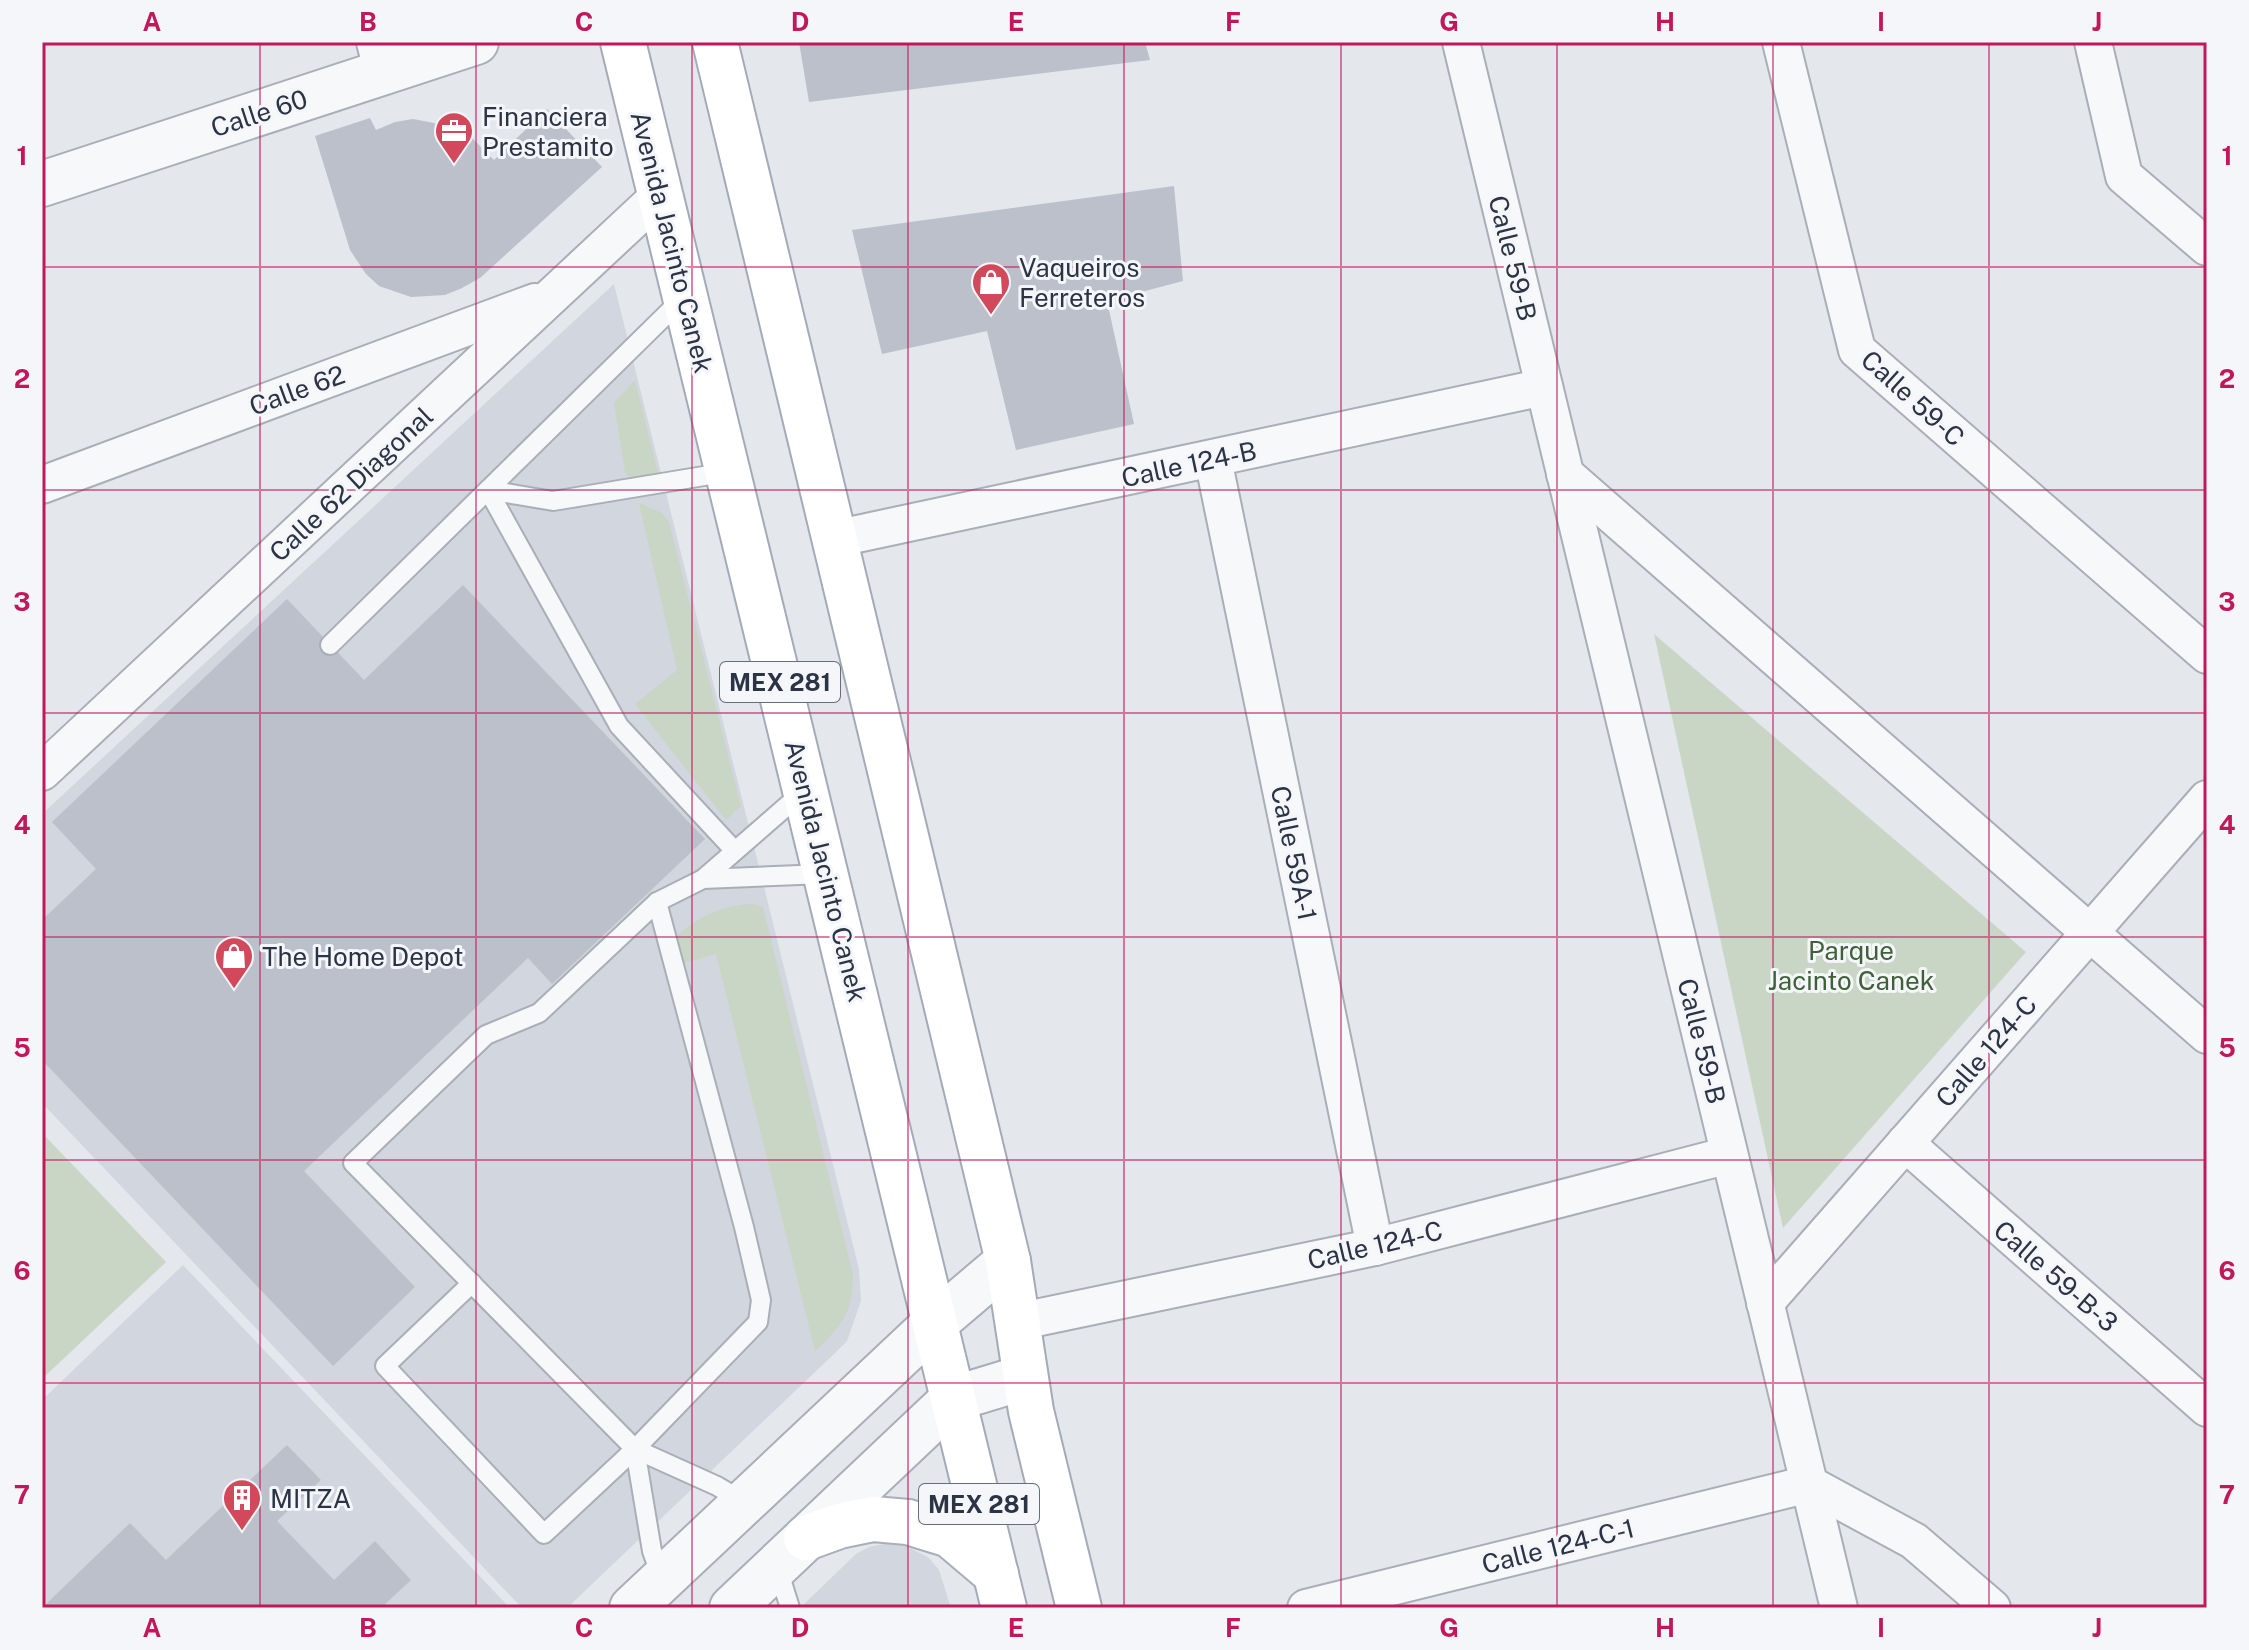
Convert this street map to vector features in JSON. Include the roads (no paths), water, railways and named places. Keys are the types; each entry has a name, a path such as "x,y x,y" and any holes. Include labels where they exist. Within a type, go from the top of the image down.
{"main road":[{"name":"Avenida Jacinto Canek","path":"623,42 1000,1591"},
{"name":"MEX 281","path":"715,42 1008,1261 1031,1411 1079,1608"},
{"path":"792,1552 839,1526 873,1519 908,1522 950,1535 1000,1591"}],"street":[{"name":"Calle 60","path":"42,184 379,57 476,42"},
{"name":"Calle 59-B","path":"1461,42 1839,1608"},
{"name":"Calle 59-C","path":"1781,42 1857,350 2207,655"},
{"path":"2093,42 2124,176 2207,247"},
{"name":"Calle 62 Diagonal","path":"42,772 659,196"},
{"name":"Calle 62","path":"42,485 553,295"},
{"name":"Calle 124-B","path":"834,539 1544,387"},
{"name":"Calle 59A-1","path":"1213,459 1375,1247"},
{"path":"1565,474 2207,1035"},
{"name":"Calle 124-C","path":"1765,1303 2207,799"},
{"name":"Calle 59-B-3","path":"1905,1143 2207,1408"},
{"name":"Calle 124-C","path":"1017,1322 1375,1247 1729,1155"},
{"path":"647,1594 935,1323 1008,1261"},
{"path":"732,1608 953,1399 1025,1377"},
{"path":"1809,1484 1914,1541 1992,1608"},
{"name":"Calle 124-C-1","path":"1306,1608 1809,1484"}],"lane":[{"path":"330,645 685,296"},
{"path":"488,490 553,501 728,472"},
{"path":"488,490 619,726 734,850"},
{"path":"744,1502 717,1486 635,1449 353,1163 486,1035 539,1013 657,902 703,879 807,789"},
{"path":"703,879 827,873"},
{"path":"472,1283 385,1366 544,1534 635,1449 758,1322 761,1300 744,1227 657,902"},
{"path":"635,1449 652,1551 647,1594"},
{"path":"790,1608 792,1552"}],"place":[{"name":"Financiera Prestamito","path":"454,165"},
{"name":"Vaqueiros Ferreteros","path":"991,316"},
{"name":"The Home Depot","path":"234,990"},
{"name":"MITZA","path":"242,1532"}],"park label":[{"name":"Parque Jacinto Canek","path":"1851,965"}]}
